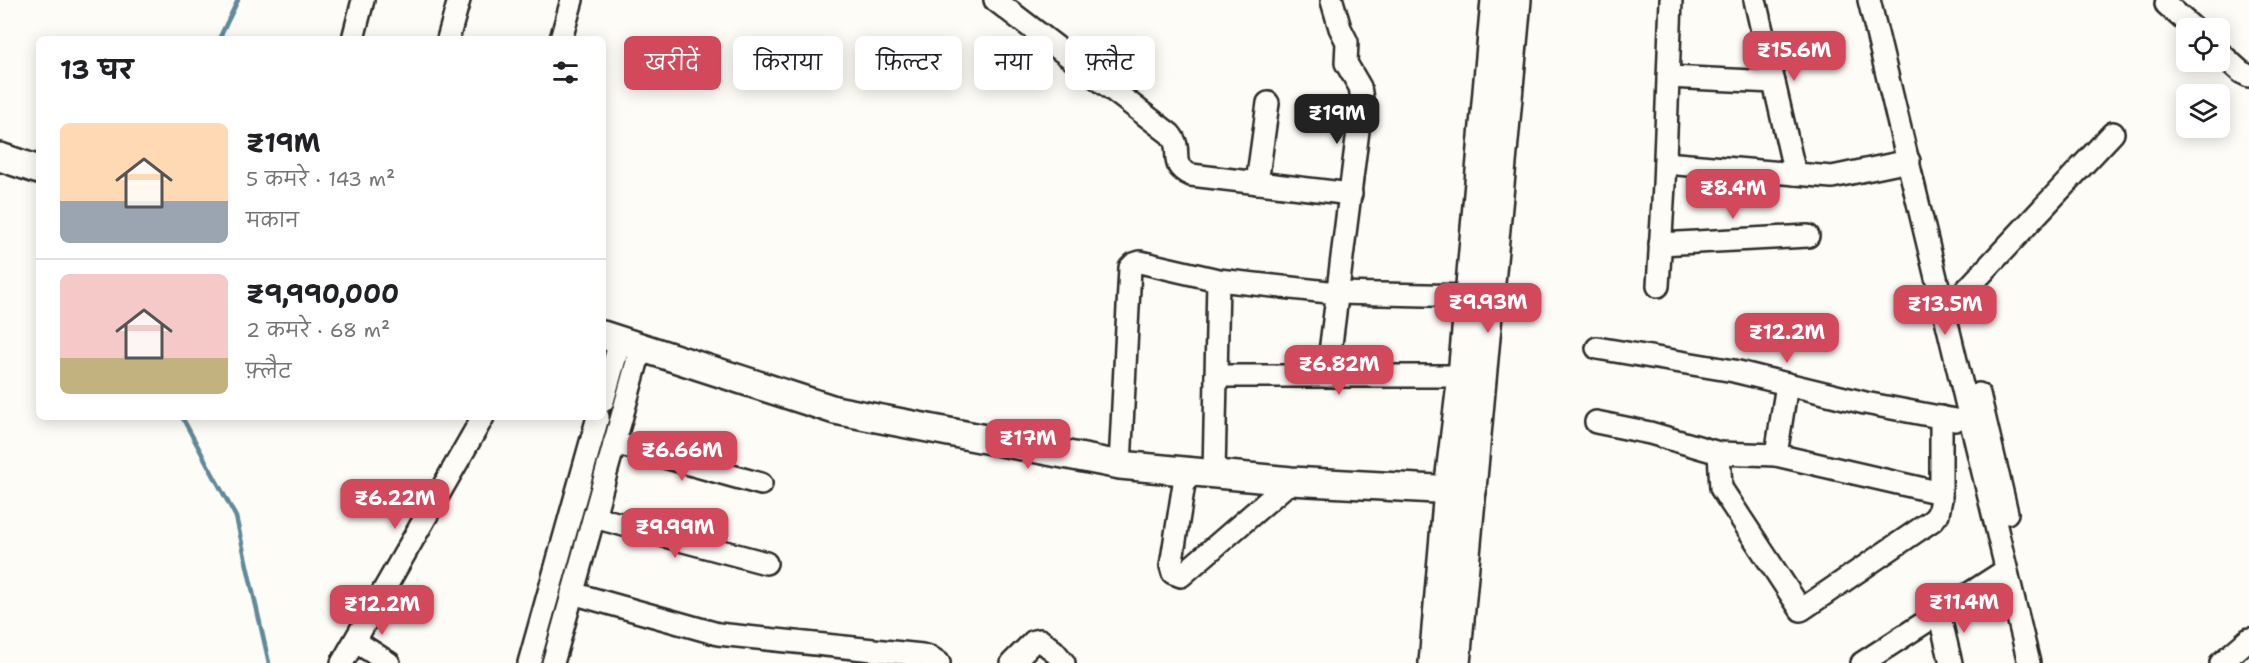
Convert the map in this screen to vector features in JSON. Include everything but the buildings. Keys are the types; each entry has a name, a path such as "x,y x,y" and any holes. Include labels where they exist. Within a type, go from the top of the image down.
{"main road":[{"path":"1456,663 1462,376 1495,0"},
{"path":"1433,663 1460,490 1517,0"},
{"path":"0,157 36,169"},
{"path":"621,341 835,410 1120,465 1291,481 1460,490"}],"street":[{"path":"353,36 363,0"},
{"path":"449,36 459,0"},
{"path":"562,36 572,0"},
{"path":"995,0 1170,134 1177,145 1177,162 1182,171 1191,175 1351,194"},
{"path":"1327,376 1362,93 1358,81 1346,63 1347,42 1331,0 1345,0"},
{"path":"1658,286 1671,0"},
{"path":"1755,0 1795,174"},
{"path":"1869,0 1970,423 1987,459 2043,663"},
{"path":"1883,0 1956,301 2006,570 2029,663"},
{"path":"2166,4 2182,18"},
{"path":"2230,62 2249,76"},
{"path":"1668,77 1774,82"},
{"path":"1257,183 1268,103"},
{"path":"1956,301 2113,133"},
{"path":"1665,163 1838,176 1909,161"},
{"path":"1660,244 1808,236"},
{"path":"1120,465 1130,268 1134,264 1140,262 1218,279 1337,293 1469,296"},
{"path":"1214,474 1218,279"},
{"path":"606,391 621,341"},
{"path":"553,663 614,443 621,341"},
{"path":"1597,348 1734,370 1865,403 1970,423"},
{"path":"1216,376 1462,376"},
{"path":"1776,455 1788,384"},
{"path":"1719,453 1720,488 1801,610 1933,520 1940,507 1941,417"},
{"path":"342,663 481,420"},
{"path":"530,663 597,420"},
{"path":"1596,423 1650,433 1719,453 1776,455 1941,494"},
{"path":"614,443 761,484"},
{"path":"1186,471 1172,566 1173,573 1181,576 1291,481"},
{"path":"594,517 766,563"},
{"path":"563,541 585,548"},
{"path":"1862,663 2006,570"},
{"path":"572,593 718,634 922,655 939,663"},
{"path":"1939,613 1951,663"},
{"path":"2220,663 2249,639"},
{"path":"1012,663 1034,641 1040,640 1064,663"},
{"path":"355,641 389,663"}],"waterway":[{"path":"220,36 238,0"},
{"path":"184,420 236,517 269,663"}]}
